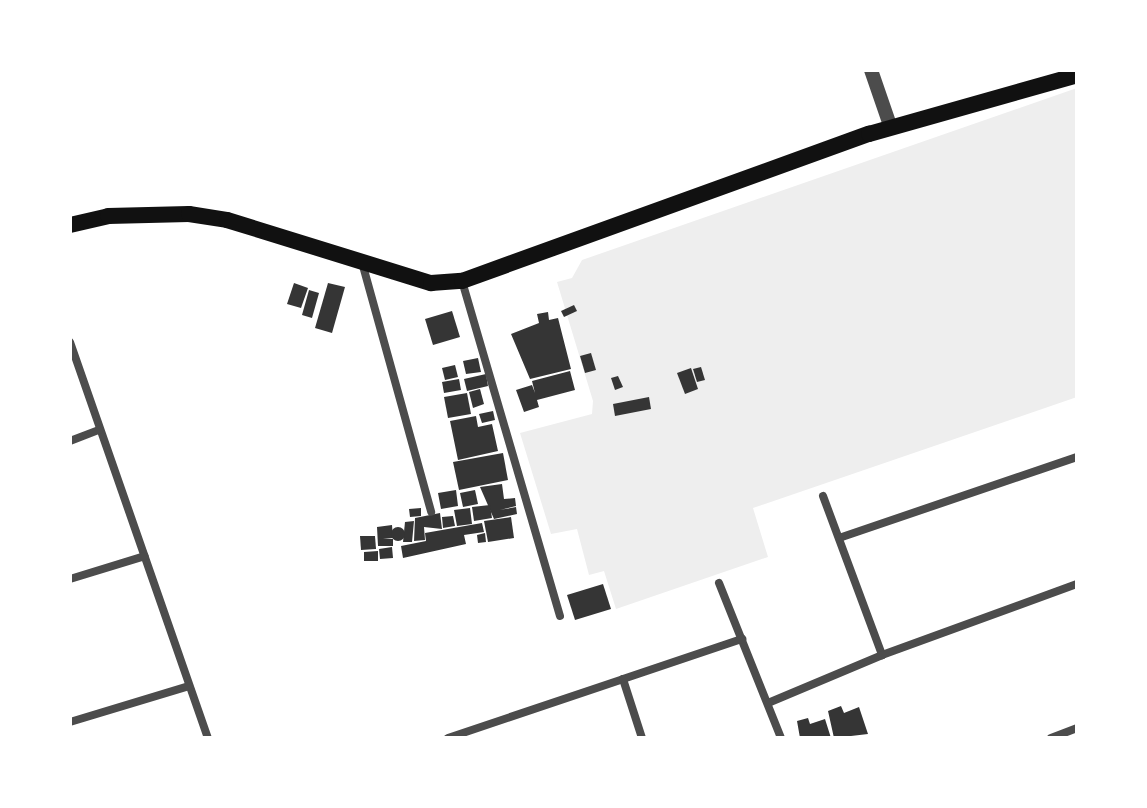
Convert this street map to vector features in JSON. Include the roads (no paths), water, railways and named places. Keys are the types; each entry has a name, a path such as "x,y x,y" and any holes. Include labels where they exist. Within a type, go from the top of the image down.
{"main road":[{"path":"70,225 108,216 189,214 227,220 363,266 431,283 462,281 891,128 1070,74"}],"street":[{"path":"871,70 891,128"},
{"path":"363,266 431,512"},
{"path":"462,281 560,616"},
{"path":"70,342 208,738"},
{"path":"70,441 99,430"},
{"path":"839,538 1077,457"},
{"path":"823,496 882,655"},
{"path":"70,579 145,556"},
{"path":"719,583 781,738"},
{"path":"768,703 882,655 1077,584"},
{"path":"448,738 742,639"},
{"path":"623,679 642,738"},
{"path":"70,722 189,686"},
{"path":"1051,738 1077,728"}]}
